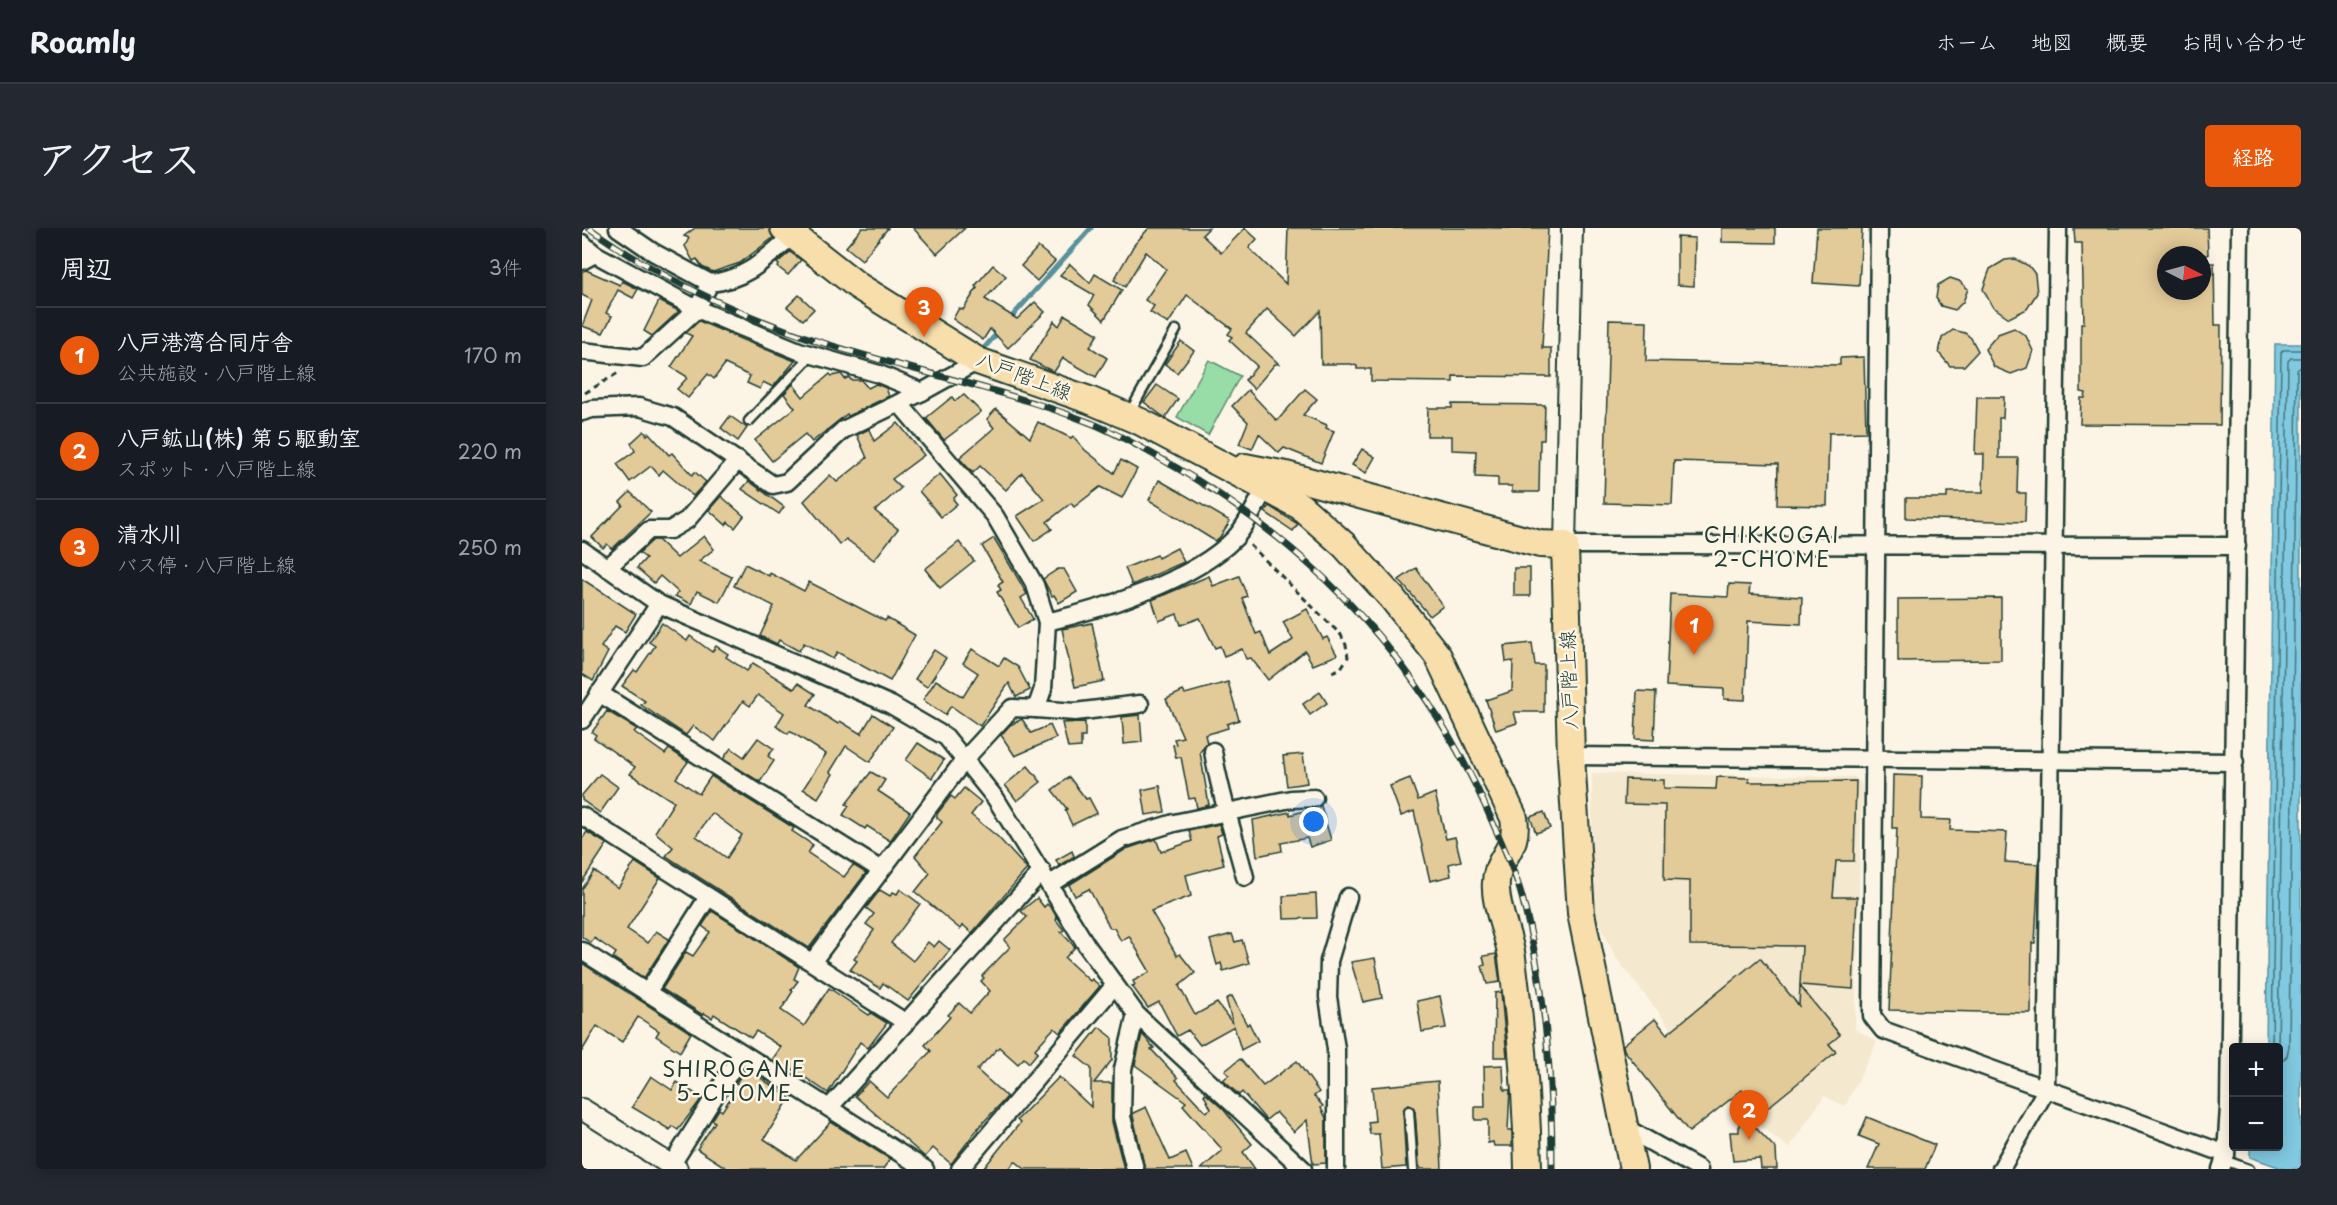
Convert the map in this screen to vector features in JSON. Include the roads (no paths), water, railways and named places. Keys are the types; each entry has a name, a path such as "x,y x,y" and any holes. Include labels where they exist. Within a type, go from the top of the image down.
{"main road":[{"name":"八戸階上線","path":"789,231 858,286 978,361 1089,399 1300,506 1344,545 1394,599 1438,656 1514,818 1517,833 1498,866 1496,891 1512,954 1517,997 1525,1089 1528,1169"},
{"name":"八戸階上線","path":"1217,462 1286,475 1540,544 1565,545 1571,756 1581,913 1633,1169"}],"street":[{"path":"618,228 653,252 710,283 730,281 752,270 789,231"},
{"path":"1572,228 1565,545 2236,546"},
{"path":"1879,228 1872,1016 1883,1030 2046,1090 2224,1161 2235,762 2240,228"},
{"path":"2001,1169 2046,1090 2053,763 2058,228"},
{"path":"582,243 589,257 697,309 813,355 928,389"},
{"path":"582,351 643,358 697,309 710,283"},
{"path":"582,412 592,409 639,407 673,417 772,485 786,482 843,430 928,389 978,361"},
{"path":"899,403 995,516 1035,585 1047,622 1042,689 1036,709"},
{"path":"607,568 648,530 670,530 687,520 738,460"},
{"path":"1047,622 1096,610 1181,575 1212,555 1238,533 1266,487"},
{"path":"582,550 659,604 891,705 946,737 996,799 1114,986 1136,1014 1303,1169"},
{"path":"582,720 659,604"},
{"path":"600,693 881,870"},
{"path":"813,961 965,759 1012,708 1075,712 1140,704"},
{"path":"1213,751 1226,812 1231,820 1245,876"},
{"path":"1571,756 2053,763 2235,762"},
{"path":"830,1108 905,1022 1046,878 1122,839 1174,823 1292,799 1314,798"},
{"path":"582,816 813,961 905,1022"},
{"path":"647,993 708,897"},
{"path":"1336,1169 1334,1117 1336,1049 1329,997 1329,961 1348,897"},
{"path":"582,951 925,1169"},
{"path":"960,1169 1114,986"},
{"path":"1135,1169 1122,1117 1123,1069 1136,1014"},
{"path":"582,1109 673,1168 742,1053"},
{"path":"1624,1127 1699,1169"}],"lane":[{"path":"1127,417 1176,330"},
{"path":"749,421 813,355"},
{"path":"1409,1111 1413,1169"},
{"path":"2224,1161 2249,1169"}],"water":[{"path":"2275,344 2301,344 2301,1169 2284,1169 2250,1157 2250,1151 2283,1151 2283,1043 2266,1043"}],"waterway":[{"path":"1008,321 1091,228"},
{"path":"985,347 1000,330"}],"railway":[{"path":"589,228 669,278 755,318 849,351 1023,399 1113,433 1177,468 1229,501 1277,537 1322,576 1401,664 1435,713 1465,765 1512,868 1530,931 1542,998 1551,1100 1552,1169"}],"place":[{"name":"清水川","path":"924,337"},
{"name":"八戸港湾合同庁舎","path":"1694,655"},
{"name":"八戸鉱山(株) 第５駆動室","path":"1749,1140"}],"district":[{"name":"CHIKKOGAI 2-CHOME","path":"1772,548"},
{"name":"SHIROGANE 5-CHOME","path":"734,1082"}]}
